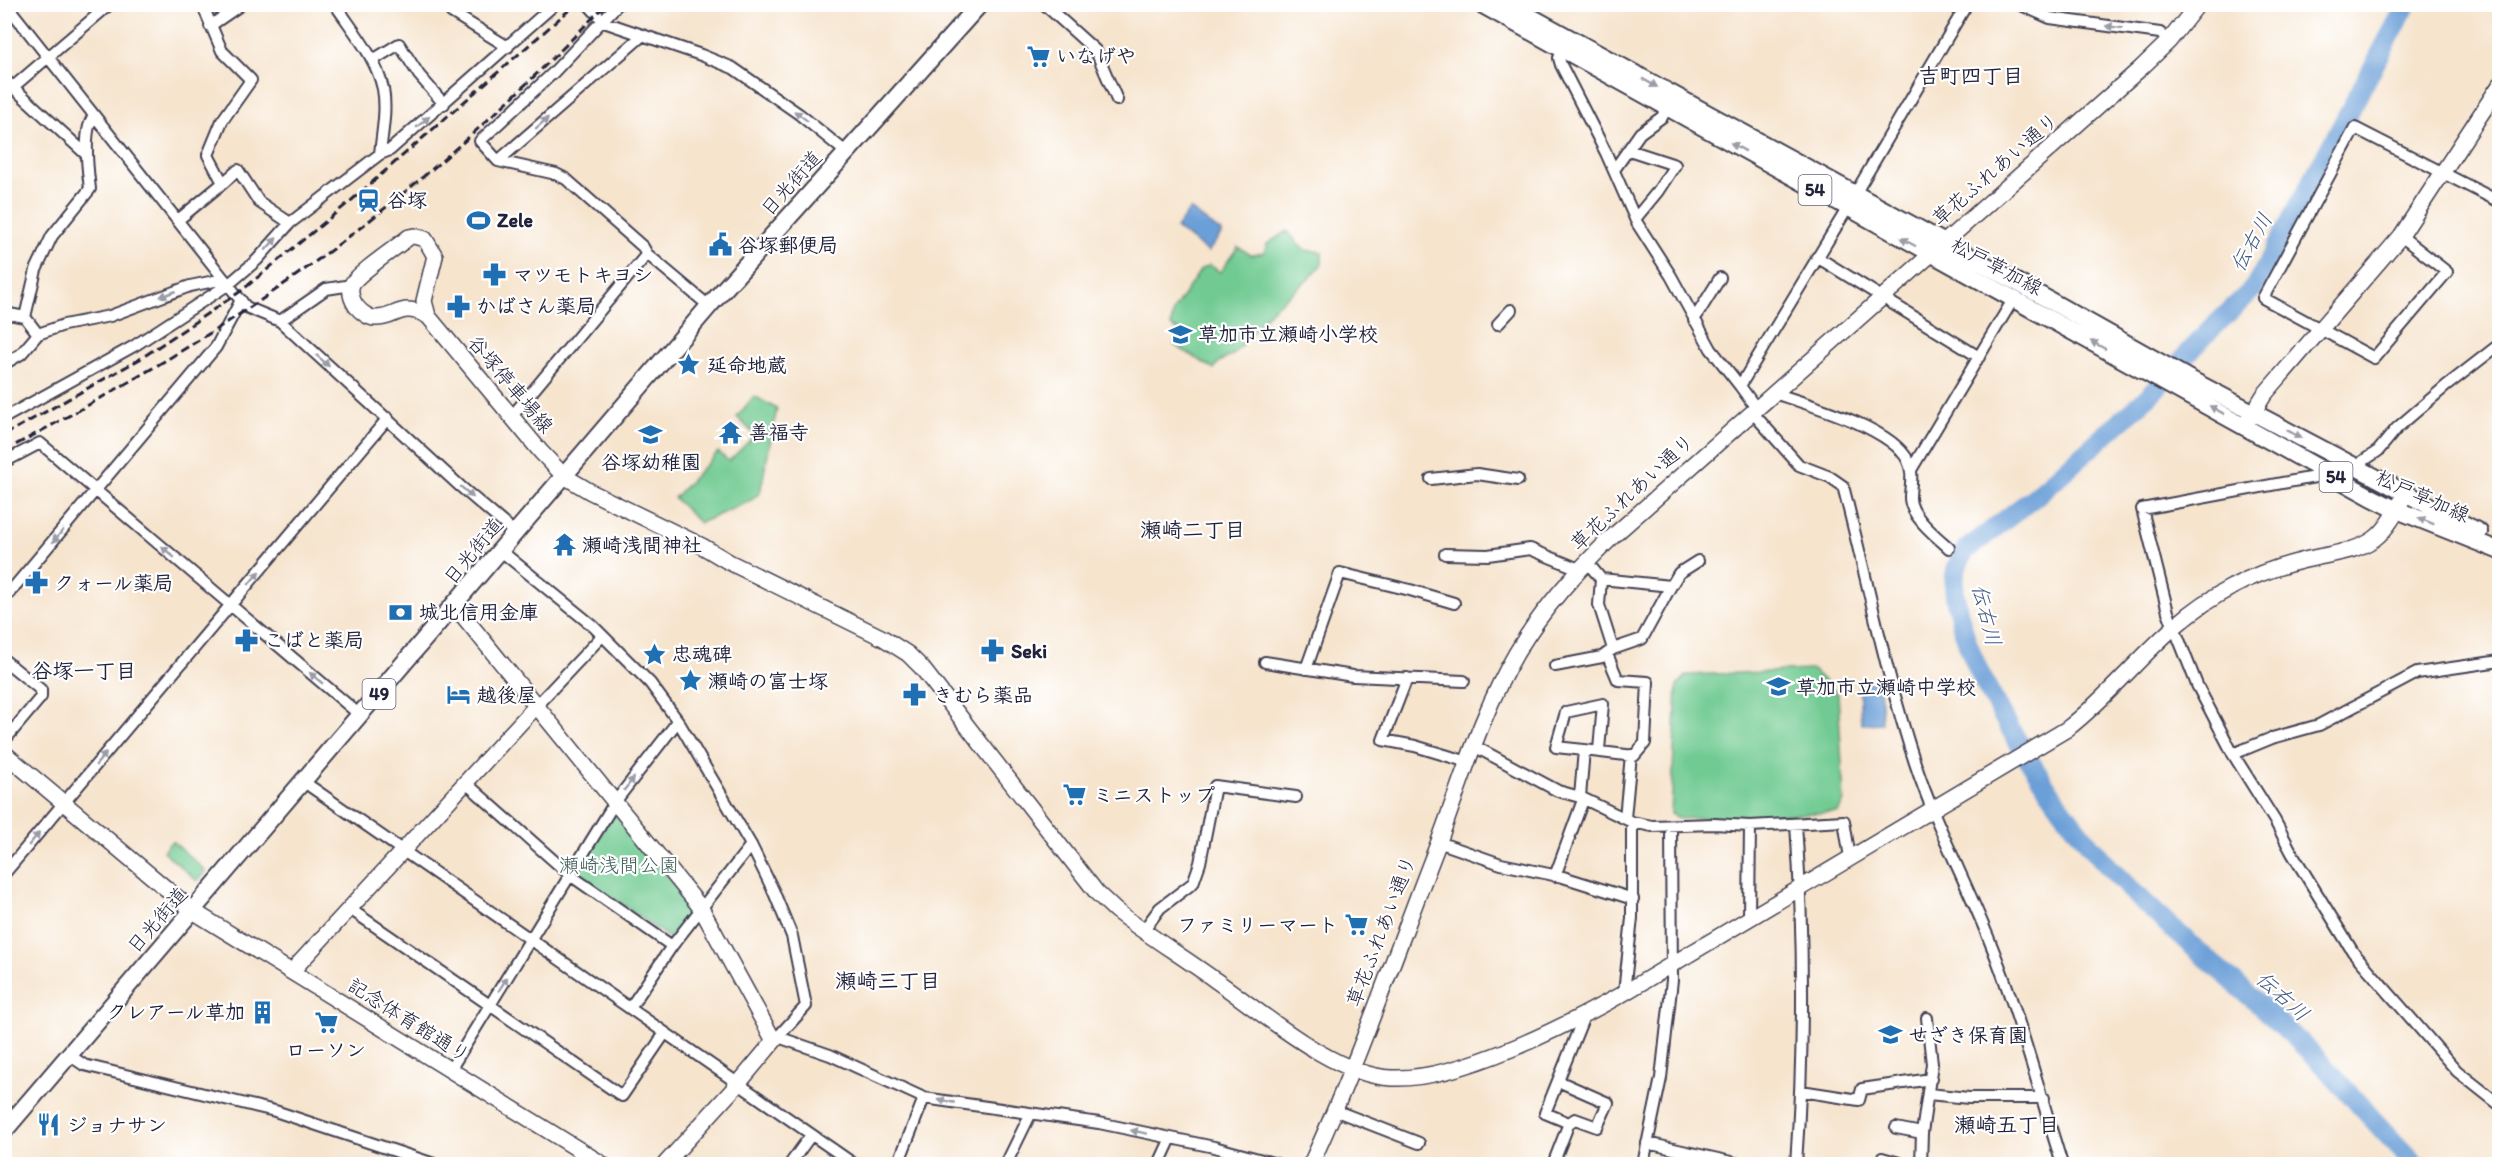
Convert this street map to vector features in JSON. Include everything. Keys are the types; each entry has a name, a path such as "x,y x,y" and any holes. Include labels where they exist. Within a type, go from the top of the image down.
{"main road":[{"name":"日光街道","path":"4,1131 709,306 980,4"},
{"name":"松戸草加線","path":"1481,4 1516,11 1667,108 1851,201"},
{"name":"松戸草加線","path":"1566,44 2249,419 2358,469 2499,542"},
{"name":"松戸草加線","path":"1937,248 2014,298 2155,368"},
{"name":"松戸草加線","path":"2249,419 2323,470 2397,510 2499,551"}],"street":[{"path":"6,4 246,307 280,321 461,487 515,533"},
{"path":"87,156 8,83 48,57 110,4"},
{"path":"202,4 222,51 251,80 222,121 208,155 223,183"},
{"path":"210,26 242,4"},
{"path":"335,4 373,60 383,90 384,117 380,154"},
{"path":"455,4 451,12 508,47"},
{"path":"4,418 134,346 257,260 290,223 380,154 390,150 508,47 543,9 555,4"},
{"path":"588,4 604,21 733,68 799,114 847,153"},
{"path":"1044,4 1096,51 1117,100"},
{"path":"1740,386 1967,4"},
{"path":"2019,4 2050,18 2160,33 2169,40"},
{"name":"草花ふれあい通り","path":"1316,1163 1334,1110 1474,746 1493,700 1517,652 1543,613 1583,565 1754,410 2141,68 2169,40 2198,4"},
{"path":"613,6 604,21 480,141 498,161 556,174 566,179 709,306"},
{"path":"498,161 643,35"},
{"path":"1566,44 1559,58 1561,65 1614,170 1635,219 1671,276 1711,350 1740,386 1754,410 1799,465 1830,477 1843,486 1878,637 1915,764 1999,964 2028,1044 2062,1164"},
{"path":"373,60 399,45 419,75 444,104"},
{"path":"2249,419 2264,394 2401,236 2499,85"},
{"path":"1614,170 1640,133 1662,117 1667,108"},
{"path":"26,317 36,270 52,236 90,189 87,156 89,121 94,116"},
{"path":"2401,236 2447,272 2374,358 2263,298 2355,128 2499,202"},
{"path":"1629,150 1675,165 1658,191 1635,219"},
{"path":"178,220 238,170 260,202 290,223"},
{"path":"409,237 420,237 425,240 435,256 424,301 428,316 417,310 407,309 376,318 368,316 354,304 351,294 352,285 358,277 409,237"},
{"path":"512,416 648,254"},
{"path":"1817,257 1979,357"},
{"path":"1694,320 1720,278"},
{"path":"4,364 21,354 38,334 64,325 110,316 190,286 227,281"},
{"path":"280,321 326,289 352,285"},
{"path":"1911,470 2014,298"},
{"path":"4,599 216,347 241,300"},
{"path":"1498,324 1511,310"},
{"path":"4,313 26,317 38,334"},
{"name":"谷塚停車場線","path":"428,316 546,458 564,476 729,562 884,638 908,654 922,668 1097,893 1143,931 1290,1032 1351,1069 1389,1078 1410,1078 1440,1073 1515,1046 1584,1016 2042,744 2091,710 2173,625 2210,599 2250,579 2304,560 2342,552 2373,540 2387,526 2405,494"},
{"path":"2358,469 2363,461 2378,451 2405,421 2499,344"},
{"path":"1774,393 1830,411 1876,432 1899,448 1908,460 1911,470 1910,501 1915,511 1929,531 1950,548"},
{"path":"4,874 388,418"},
{"path":"4,462 40,444 361,716"},
{"path":"2323,470 2315,477 2142,509 2173,625 2197,685 2233,754 2353,952 2457,1071 2499,1105"},
{"path":"1431,479 1477,474 1518,480"},
{"path":"1445,554 1488,555 1530,549 1583,565 1601,579 1671,586"},
{"path":"501,551 593,626 651,683 678,721 751,845 792,936 806,1006 665,1164"},
{"path":"1555,666 1602,657 1610,651 1642,639 1679,573 1698,561"},
{"path":"1306,669 1340,573 1454,603"},
{"path":"1599,750 1603,704 1566,712 1556,747 1599,750 1634,756 1645,743 1648,682 1618,680 1599,605 1601,579"},
{"path":"453,607 464,617 701,908 776,1039 830,1055 924,1098 1030,1115 1099,1123 1277,1164"},
{"path":"292,971 602,636"},
{"path":"4,660 41,690 41,698 4,741"},
{"path":"2233,754 2272,738 2319,725 2417,673 2499,661"},
{"path":"1265,662 1353,676 1464,681"},
{"path":"1407,678 1383,740 1415,746 1468,762"},
{"path":"450,1070 615,802 678,721"},
{"path":"1474,746 1558,791 1628,820 1652,826 1714,824 1750,826 1844,821 1850,858"},
{"path":"1555,876 1582,799 1584,750"},
{"name":"記念体育館通り","path":"4,753 194,911 602,1164"},
{"path":"1624,993 1633,899 1628,820 1631,755"},
{"path":"304,782 854,1164"},
{"path":"466,783 570,876 672,946"},
{"path":"1143,931 1160,908 1193,883 1203,853 1215,786 1296,797"},
{"path":"1796,824 1800,888 1801,1091 1796,1164"},
{"path":"1749,917 1750,826"},
{"path":"1642,1164 1664,1057 1672,980 1671,827"},
{"path":"1438,842 1501,864 1555,876 1633,899"},
{"path":"630,1008 672,946 751,845"},
{"path":"350,909 622,1096 665,1033"},
{"path":"1569,1124 1545,1113 1584,1016"},
{"path":"1921,1164 1922,1133 1932,1064 1927,1018"},
{"path":"69,1055 84,1065 275,1111 434,1164"},
{"path":"1801,1091 1859,1100 1862,1089 1931,1079"},
{"path":"1553,1164 1569,1124 1575,1119 1597,1127 1608,1103 1557,1081"},
{"path":"1928,1094 1969,1098 2043,1098"},
{"path":"898,1164 924,1098"},
{"path":"1334,1110 1419,1143"},
{"path":"1006,1164 1030,1115"},
{"path":"1896,1128 1922,1133"},
{"path":"790,1164 811,1135"},
{"path":"1159,1164 1171,1138"},
{"path":"1647,1143 1740,1164"},
{"path":"1882,1158 1904,1164"}],"green space":[{"path":"1287,231 1304,250 1322,252 1322,264 1309,279 1271,310 1233,355 1219,362 1214,369 1174,345 1181,332 1171,326 1173,311 1201,269 1210,265 1220,272 1238,247 1251,255 1264,253 1267,244"},
{"path":"754,396 777,409 760,493 750,501 700,523 674,498 718,452 729,461 755,435 737,417"},
{"path":"1813,670 1838,694 1844,801 1838,812 1679,819 1671,814 1677,686 1687,675"},
{"name":"瀬崎浅間公園","path":"614,813 694,908 669,938 577,872"},
{"path":"172,841 206,871 197,881 163,851"}],"water":[{"path":"1190,209 1222,233 1208,252 1176,228"},
{"path":"1880,682 1882,723 1861,724 1859,683"}],"waterway":[{"name":"伝右川","path":"2407,4 2255,287 2208,332 2150,395 2036,496 1966,550 1960,560 1954,580 1958,611 1968,645 1979,670 2037,773 2081,834 2131,890 2316,1058 2415,1164"}],"railway":[{"path":"4,435 140,359 241,291 353,199 576,4"},
{"path":"4,451 100,399 194,343 255,304 349,237 482,125 606,4"}],"place":[{"name":"いなげや","path":"1038,56"},
{"name":"谷塚","path":"369,200"},
{"name":"Zele","path":"479,220"},
{"name":"谷塚郵便局","path":"720,245"},
{"name":"マツモトキヨシ","path":"495,275"},
{"name":"かばさん薬局","path":"458,306"},
{"name":"草加市立瀬崎小学校","path":"1180,334"},
{"name":"延命地蔵","path":"689,365"},
{"name":"善福寺","path":"731,432"},
{"name":"谷塚幼稚園","path":"651,435"},
{"name":"瀬崎浅間神社","path":"564,545"},
{"name":"クォール薬局","path":"36,583"},
{"name":"城北信用金庫","path":"401,612"},
{"name":"こばと薬局","path":"246,640"},
{"name":"Seki","path":"993,651"},
{"name":"忠魂碑","path":"654,654"},
{"name":"瀬崎の富士塚","path":"690,681"},
{"name":"草加市立瀬崎中学校","path":"1778,687"},
{"name":"越後屋","path":"459,695"},
{"name":"きむら薬品","path":"915,695"},
{"name":"ミニストップ","path":"1075,795"},
{"name":"ファミリーマート","path":"1356,925"},
{"name":"クレアール草加","path":"263,1012"},
{"name":"ローソン","path":"326,1023"},
{"name":"せざき保育園","path":"1890,1035"},
{"name":"ジョナサン","path":"49,1125"}],"district":[{"name":"吉町四丁目","path":"1971,75"},
{"name":"瀬崎二丁目","path":"1193,529"},
{"name":"谷塚一丁目","path":"84,670"},
{"name":"瀬崎三丁目","path":"888,980"},
{"name":"瀬崎五丁目","path":"2007,1124"}]}
